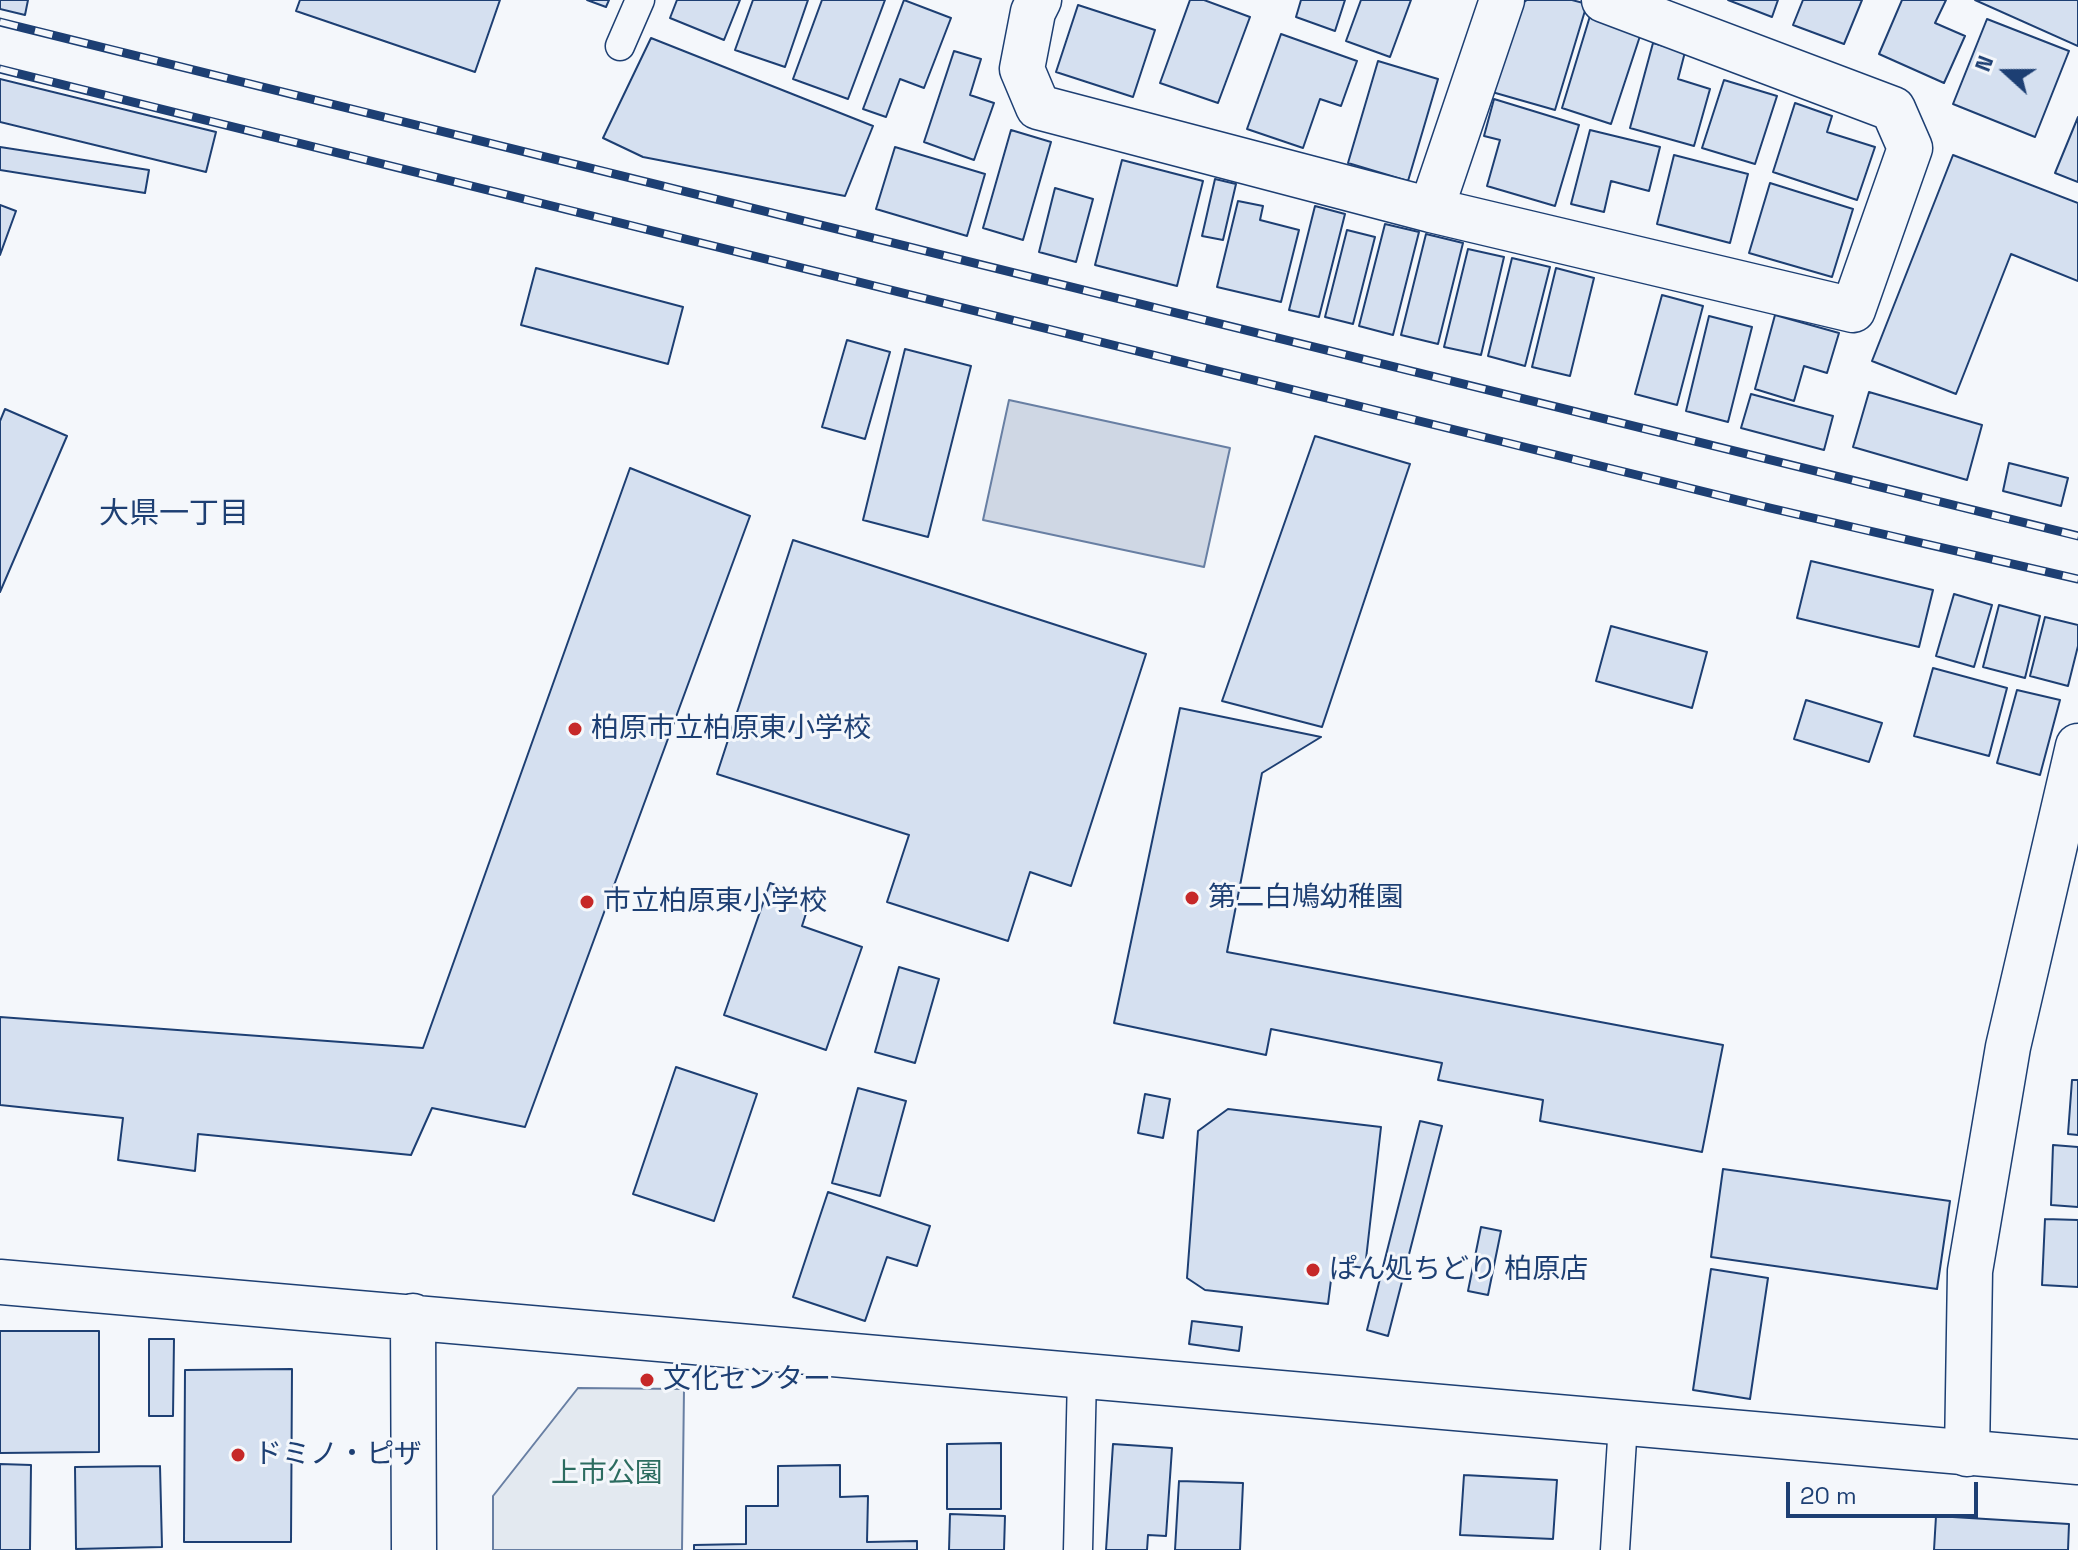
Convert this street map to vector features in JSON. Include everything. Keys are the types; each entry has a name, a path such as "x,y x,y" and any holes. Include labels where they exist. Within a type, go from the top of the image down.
{"street":[{"path":"1431,210 1502,0"},
{"path":"1028,4 1022,69 1038,107 1431,210 1853,310 1910,148 1893,109 1604,0"},
{"path":"1967,1454 1970,1271 2008,1047 2078,746"},
{"path":"0,1282 2078,1462"},
{"path":"413,1316 414,1550"}],"lane":[{"path":"620,46 640,0"},
{"path":"1078,1550 1082,1375"},
{"path":"1615,1550 1623,1424"}],"green space":[{"name":"上市公園","path":"578,1388 684,1389 682,1550 493,1550 493,1496"}],"shaded area":[{"path":"1009,400 1230,448 1204,567 983,520"}],"building":[{"path":"0,0 28,0 25,15 0,9"},
{"path":"300,0 500,0 475,72 296,11"},
{"path":"587,0 609,0 606,7"},
{"path":"677,0 740,0 724,40 670,18"},
{"path":"753,0 808,0 785,67 735,50"},
{"path":"822,0 885,0 848,99 793,79"},
{"path":"904,0 951,18 924,88 900,79 886,117 863,109"},
{"path":"1190,0 1204,0 1250,17 1218,103 1160,83"},
{"path":"1301,0 1345,0 1335,31 1296,17"},
{"path":"1361,0 1411,0 1390,57 1346,41"},
{"path":"1527,0 1572,0 1587,4 1555,110 1492,92 1518,6"},
{"path":"1728,0 1778,0 1772,17"},
{"path":"1803,0 1862,0 1844,44 1793,25"},
{"path":"1902,0 1946,0 1935,23 1965,36 1944,83 1879,54"},
{"path":"1975,0 2078,0 2078,46"},
{"path":"1078,5 1155,30 1133,97 1056,72"},
{"path":"1590,16 1641,33 1611,124 1562,108"},
{"path":"1987,19 2069,51 2035,137 1953,104"},
{"path":"1281,34 1357,61 1341,106 1320,99 1303,148 1247,129"},
{"path":"651,38 873,126 845,196 643,157 603,138"},
{"path":"1653,43 1685,52 1678,79 1710,89 1694,146 1630,128"},
{"path":"954,51 981,59 970,95 994,103 974,160 924,142"},
{"path":"1378,61 1438,79 1408,181 1348,163"},
{"path":"0,79 216,132 206,172 0,122"},
{"path":"1724,80 1777,96 1755,164 1702,148"},
{"path":"1494,99 1579,125 1555,206 1487,186 1500,140 1484,136"},
{"path":"1795,103 1832,116 1827,132 1875,147 1857,200 1773,172"},
{"path":"2078,117 2078,182 2055,173"},
{"path":"1011,130 1051,142 1023,240 983,228"},
{"path":"1590,130 1660,147 1649,191 1611,181 1604,212 1571,204"},
{"path":"0,147 149,170 145,193 0,170"},
{"path":"895,147 985,174 967,236 876,209"},
{"path":"1674,155 1748,174 1730,243 1657,224"},
{"path":"1953,155 2078,203 2078,281 2011,254 1956,394 1872,361"},
{"path":"1122,160 1203,181 1177,286 1095,265"},
{"path":"1215,179 1236,184 1223,240 1202,236"},
{"path":"1770,183 1853,209 1832,277 1749,253"},
{"path":"1055,188 1093,199 1076,262 1039,252"},
{"path":"1238,201 1263,206 1260,220 1299,230 1281,302 1217,287"},
{"path":"0,205 16,211 0,255"},
{"path":"1315,206 1345,214 1319,317 1289,310"},
{"path":"1385,224 1419,232 1393,335 1359,326"},
{"path":"1347,230 1375,237 1353,324 1325,317"},
{"path":"1426,234 1463,243 1438,344 1401,335"},
{"path":"1468,249 1504,257 1481,355 1444,347"},
{"path":"1512,258 1550,267 1525,366 1488,356"},
{"path":"536,268 683,307 668,364 521,325"},
{"path":"1556,268 1594,278 1570,376 1532,367"},
{"path":"1662,295 1703,306 1677,405 1635,394"},
{"path":"1775,315 1839,333 1827,373 1804,366 1794,401 1755,389"},
{"path":"1709,316 1752,327 1728,422 1686,411"},
{"path":"847,340 890,352 865,439 822,427"},
{"path":"905,349 971,366 928,537 863,520"},
{"path":"1869,392 1982,425 1967,480 1853,447"},
{"path":"1751,394 1833,416 1824,450 1741,428"},
{"path":"5,409 67,436 0,592 0,421"},
{"path":"1315,436 1410,464 1322,727 1222,701"},
{"path":"2009,463 2068,478 2061,506 2003,491"},
{"path":"630,468 750,516 525,1127 432,1108 411,1155 198,1134 195,1171 118,1160 123,1118 0,1105 0,1017 423,1048"},
{"path":"793,540 1146,654 1071,886 1030,872 1008,941 887,902 909,835 717,774"},
{"path":"1811,561 1933,590 1919,647 1797,618"},
{"path":"1954,594 1992,605 1974,667 1936,656"},
{"path":"1999,605 2040,616 2025,678 1983,667"},
{"path":"2045,617 2078,625 2078,646 2068,686 2030,676"},
{"path":"1611,626 1707,652 1692,708 1596,681"},
{"path":"1933,668 2007,688 1989,756 1914,736"},
{"path":"2017,690 2060,700 2040,775 1997,763"},
{"path":"1806,700 1882,723 1869,762 1794,739"},
{"path":"1180,708 1321,737 1262,773 1227,952 1723,1045 1702,1152 1540,1121 1543,1100 1438,1080 1442,1063 1271,1029 1266,1055 1114,1023"},
{"path":"770,883 811,898 802,926 862,947 826,1050 724,1015"},
{"path":"899,967 939,979 915,1063 875,1052"},
{"path":"676,1067 757,1094 714,1221 633,1194"},
{"path":"2072,1080 2078,1080 2078,1135 2068,1134"},
{"path":"858,1088 906,1101 880,1196 832,1183"},
{"path":"1145,1094 1170,1099 1163,1138 1138,1133"},
{"path":"1228,1109 1381,1127 1365,1268 1333,1264 1328,1304 1205,1290 1187,1278 1198,1131"},
{"path":"1420,1121 1442,1126 1388,1336 1367,1330"},
{"path":"2053,1145 2078,1147 2078,1207 2051,1205"},
{"path":"1723,1169 1950,1201 1937,1289 1711,1257"},
{"path":"828,1192 930,1226 917,1266 887,1257 865,1321 793,1297"},
{"path":"2045,1219 2078,1220 2078,1287 2042,1285"},
{"path":"1481,1227 1501,1231 1488,1295 1468,1291"},
{"path":"1711,1269 1768,1278 1750,1399 1693,1390"},
{"path":"1192,1321 1242,1327 1239,1351 1189,1344"},
{"path":"0,1331 99,1331 99,1452 0,1453"},
{"path":"149,1339 174,1339 173,1416 149,1416"},
{"path":"292,1369 291,1542 184,1542 185,1370"},
{"path":"1001,1443 1001,1509 947,1509 947,1444"},
{"path":"1113,1444 1172,1448 1166,1536 1148,1535 1147,1550 1106,1550"},
{"path":"0,1464 31,1465 30,1550 0,1550"},
{"path":"840,1465 840,1497 868,1496 867,1542 917,1541 917,1550 694,1550 694,1545 746,1544 746,1506 778,1506 778,1466"},
{"path":"160,1466 162,1547 76,1549 75,1467"},
{"path":"1464,1475 1557,1480 1553,1539 1460,1535"},
{"path":"1179,1481 1243,1483 1240,1550 1175,1550"},
{"path":"950,1514 1005,1516 1004,1550 949,1550"},
{"path":"1936,1516 2069,1524 2068,1550 1934,1550"}],"railway":[{"path":"0,22 2078,536"},
{"path":"0,69 1770,508 2078,579"}],"place":[{"name":"柏原市立柏原東小学校","path":"575,729"},
{"name":"第二白鳩幼稚園","path":"1192,898"},
{"name":"市立柏原東小学校","path":"587,902"},
{"name":"ぱん処ちどり 柏原店","path":"1313,1270"},
{"name":"文化センター","path":"647,1380"},
{"name":"ドミノ・ピザ","path":"238,1455"}],"district":[{"name":"大県一丁目","path":"174,515"}]}
